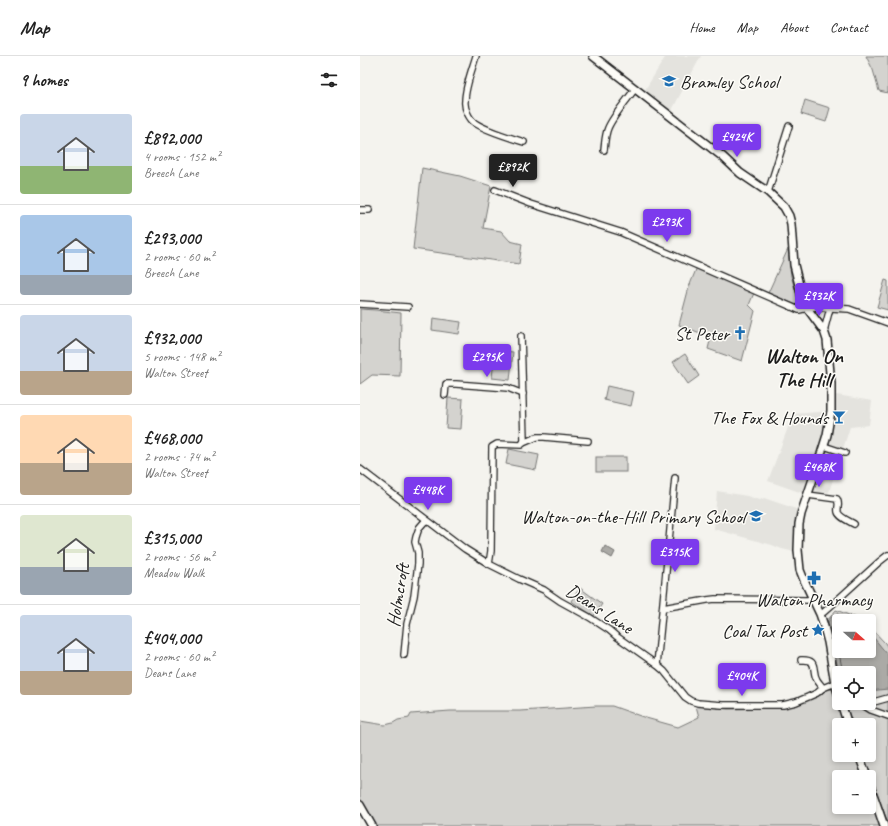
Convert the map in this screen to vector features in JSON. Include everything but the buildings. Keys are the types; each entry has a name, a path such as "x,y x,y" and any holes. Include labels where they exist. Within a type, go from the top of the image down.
{"main road":[{"path":"593,56 722,157 740,173 768,192 781,204 789,216 794,265 802,297 807,308 824,331 827,340 832,411 824,446 800,519 798,550 800,570 820,614 828,642 832,666"},
{"path":"876,803 884,826"},
{"path":"360,805 372,826"}],"street":[{"path":"476,56 466,89 464,102 467,113 474,122 484,128 524,142"},
{"path":"604,150 607,129 635,89"},
{"path":"768,192 789,126"},
{"path":"495,190 531,204 615,230 799,310 812,307 849,309 888,323"},
{"path":"360,210 368,210"},
{"path":"360,304 408,307"},
{"path":"824,331 830,308"},
{"path":"521,336 524,443"},
{"path":"445,394 446,384 456,384 508,388 523,394"},
{"path":"489,564 491,551 492,448 497,444 521,445 538,437 588,441"},
{"path":"824,446 845,453"},
{"name":"Deans Lane","path":"360,469 465,549 489,564 544,590 609,630 657,665 685,697 692,702 732,706 783,705 808,697 832,684"},
{"path":"657,665 675,478"},
{"path":"808,495 837,499 839,502 838,512 840,515 854,524"},
{"name":"Holmcroft","path":"404,655 407,624 414,596 418,564 418,553 415,542 419,528 426,520"},
{"path":"820,614 888,555"},
{"path":"663,608 715,599 813,599"},
{"path":"801,660 810,660 814,664 817,680 823,688"},
{"path":"876,701 888,698"},
{"path":"871,710 888,716"}],"shaded area":[{"name":"Bramley School","path":"666,56 701,56 673,108 672,116 643,93"},
{"path":"866,56 888,56 888,93 879,91 873,70"},
{"path":"805,100 830,108 826,122 801,114"},
{"path":"422,168 460,176 491,186 483,228 501,231 510,241 522,244 519,264 413,249"},
{"path":"788,249 791,276 799,302 796,305 768,293"},
{"path":"697,267 754,293 749,305 755,311 742,361 708,349 711,337 679,325 689,287"},
{"path":"885,280 888,281 888,310 877,307"},
{"path":"360,309 401,313 400,376 372,375 360,384"},
{"path":"433,318 461,322 459,334 432,330"},
{"path":"495,350 513,352 510,380 492,378"},
{"path":"685,354 699,376 688,384 673,362"},
{"path":"607,386 634,392 631,406 604,400"},
{"path":"831,394 872,401 869,425 850,427 829,492 808,495 768,481 793,414 831,411"},
{"path":"448,398 463,399 461,429 446,428"},
{"path":"509,449 539,455 536,470 506,464"},
{"path":"596,457 626,457 626,472 596,472"},
{"name":"Walton-on-the-Hill Primary School","path":"717,491 747,496 760,500 764,498 799,510 796,522 795,552 714,529"},
{"path":"580,588 602,604 594,616 571,601"},
{"path":"836,610 846,614 833,614"},
{"path":"832,615 832,646 827,621"},
{"path":"876,633 888,648 888,823 876,790 876,770 869,770 866,762 876,762 876,718 850,718 848,710 876,710 876,666 836,666 835,658 876,658"},
{"path":"827,689 832,690 832,710 840,710 843,718 832,718 832,762 859,762 861,770 832,770 832,814 876,814 876,812 881,826 376,826 360,798 360,721 385,725 409,718 411,714 450,711 520,711 612,706 678,727 699,717 696,706 728,709 781,708 821,695"}],"water":[{"path":"605,546 615,552 612,558 602,552"},
{"path":"832,616 832,641 828,623"},
{"path":"876,641 888,654 888,689 876,690 876,666 837,666 836,658 876,658"}],"place":[{"name":"Bramley School","path":"669,81"},
{"name":"St Peter","path":"740,333"},
{"name":"The Fox & Hounds","path":"839,417"},
{"name":"Walton-on-the-Hill Primary School","path":"756,516"},
{"name":"Walton Pharmacy","path":"814,578"},
{"name":"Coal Tax Post","path":"818,630"}],"district":[{"name":"Walton On The Hill","path":"804,368"}]}
